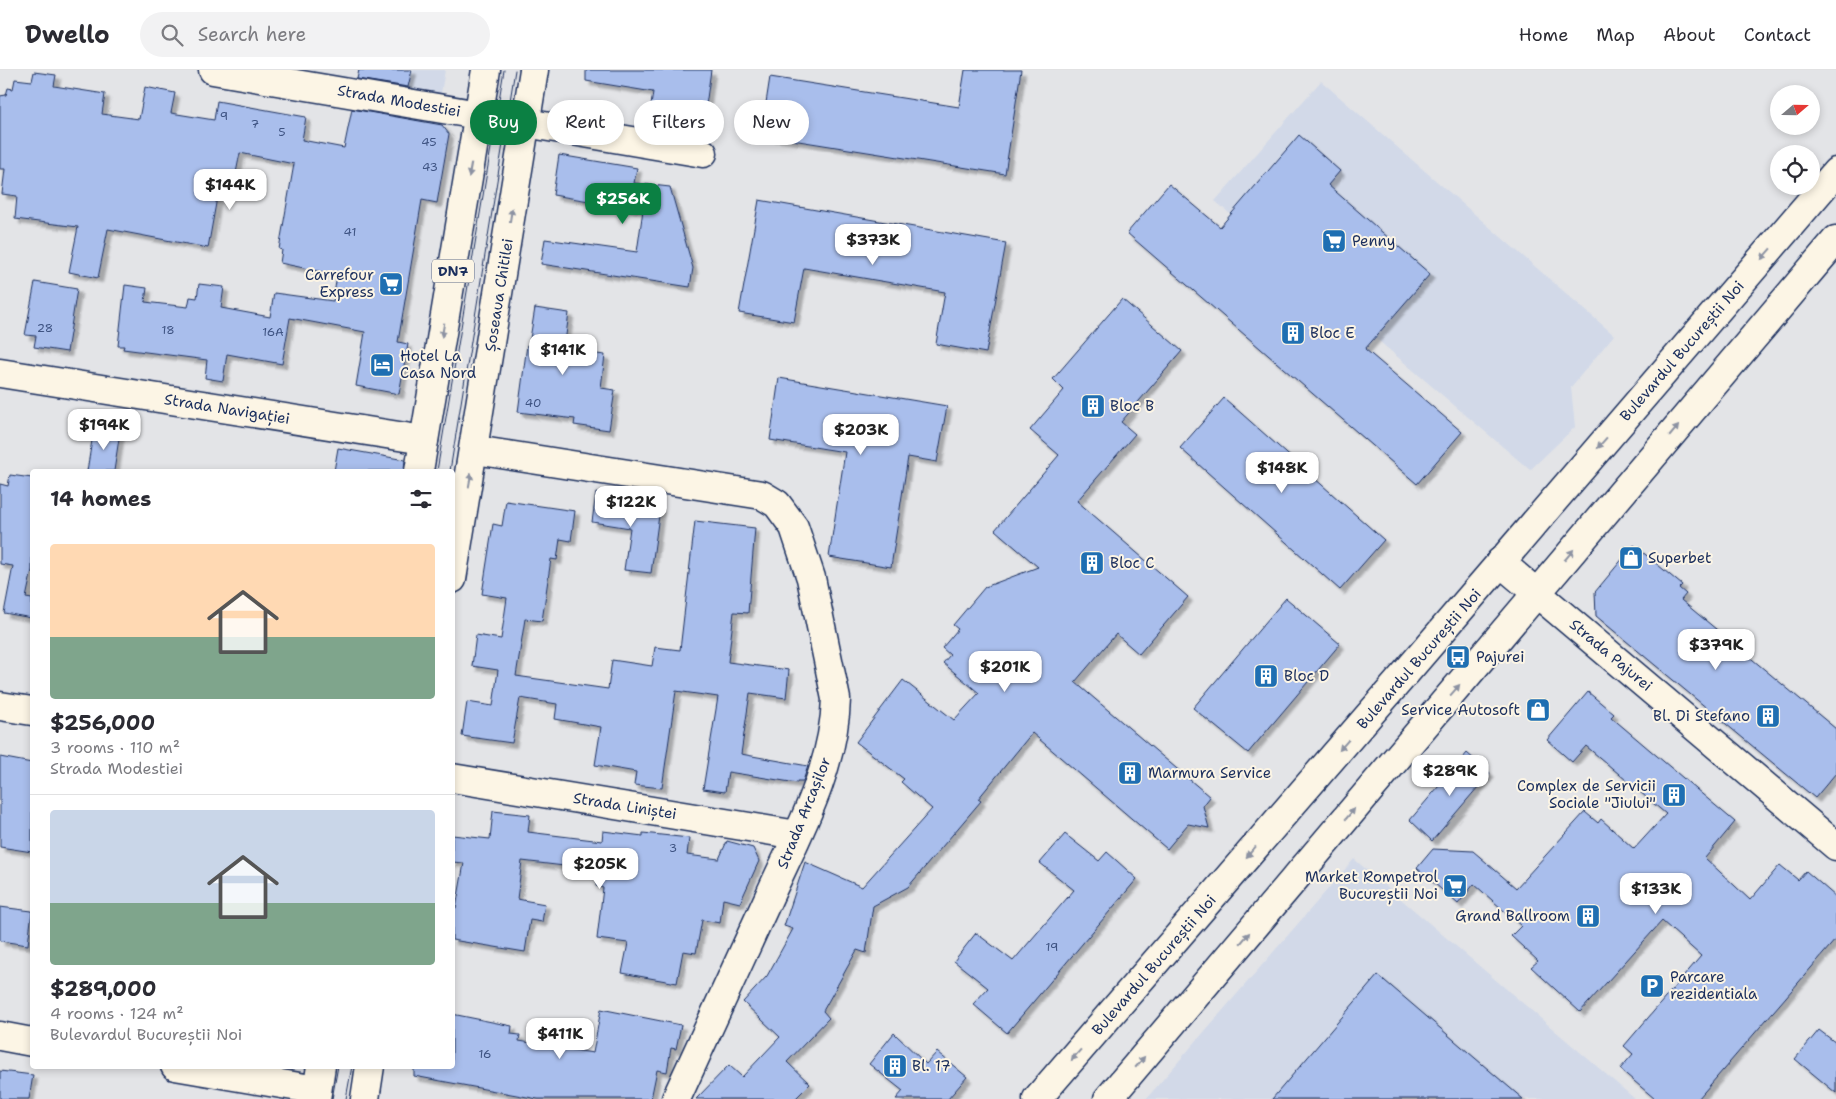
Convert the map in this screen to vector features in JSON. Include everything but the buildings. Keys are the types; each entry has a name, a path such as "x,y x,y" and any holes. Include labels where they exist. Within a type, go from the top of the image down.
{"main road":[{"name":"Strada Modestiei","path":"214,70 470,113"},
{"name":"DN7","path":"481,100 486,70"},
{"name":"Șoseaua Chitilei","path":"529,100 534,70"},
{"name":"Strada Modestiei","path":"537,124 703,153"},
{"name":"DN7","path":"419,469 474,145"},
{"name":"Șoseaua Chitilei","path":"455,563 475,450 522,145"},
{"name":"Bulevardul Bucureștii Noi","path":"1037,1099 1454,619 1500,562 1836,172"},
{"path":"1108,1099 1831,245 1798,217"},
{"name":"Strada Navigației","path":"0,373 424,440"},
{"name":"Strada Arcașilor","path":"475,450 762,495 777,504 786,514 796,534 811,578 836,699 836,722 824,772 676,1099"},
{"name":"Strada Pajurei","path":"1500,562 1538,592 1836,846"},
{"path":"0,706 30,711"},
{"name":"Strada Liniștei","path":"455,778 797,835"},
{"path":"0,1036 30,1042"},
{"path":"198,1069 318,1085"},
{"path":"365,1099 370,1069"}],"shaded area":[{"path":"412,70 445,70 441,93 408,87"},
{"path":"1321,81 1614,335 1571,387 1575,427 1530,470 1215,201"},
{"path":"1354,859 1635,1099 1146,1099"}],"tram line":[{"path":"437,469 504,70"},
{"path":"450,469 515,70"},
{"path":"332,1099 337,1069"},
{"path":"346,1099 351,1069"}],"place":[{"name":"Penny","path":"1334,241"},
{"name":"Carrefour Express","path":"391,284"},
{"name":"Bloc E","path":"1293,333"},
{"name":"Hotel La Casa Nord","path":"382,365"},
{"name":"Bloc B","path":"1093,406"},
{"name":"Superbet","path":"1631,558"},
{"name":"Bloc C","path":"1092,563"},
{"name":"Pajurei","path":"1458,657"},
{"name":"Bloc D","path":"1266,676"},
{"name":"Service Autosoft","path":"1538,710"},
{"name":"Bl. Di Stefano","path":"1768,716"},
{"name":"Marmura Service","path":"1130,773"},
{"name":"Complex de Servicii Sociale \"Jiului\"","path":"1674,795"},
{"name":"Market Rompetrol Bucureștii Noi","path":"1455,886"},
{"name":"Grand Ballroom","path":"1588,916"},
{"name":"Parcare rezidentiala","path":"1652,986"},
{"name":"Bl. 17","path":"895,1066"}]}
